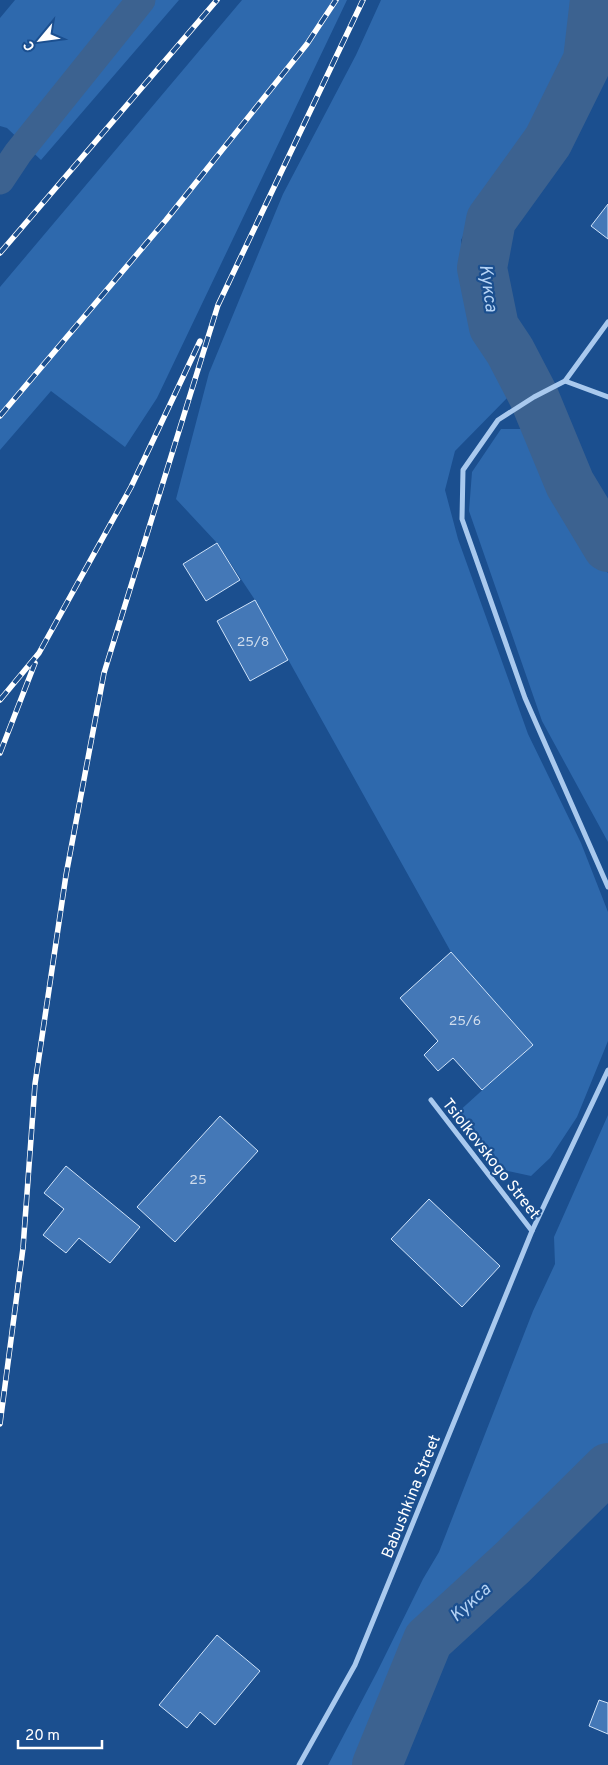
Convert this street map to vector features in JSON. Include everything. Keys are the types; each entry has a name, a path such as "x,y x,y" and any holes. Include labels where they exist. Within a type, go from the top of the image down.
{"street":[{"path":"608,322 565,381 534,397 498,420 462,470 462,519 525,698 608,888"},
{"path":"565,381 608,396"},
{"name":"Babushkina Street","path":"299,1765 355,1665 532,1231 608,1070"},
{"name":"Tsiolkovskogo Street","path":"432,1100 532,1231"}],"shaded area":[{"path":"15,0 179,0 41,160 7,128 0,126 0,18"},
{"path":"242,0 347,0 157,398 125,447 51,391 0,450 0,287"},
{"path":"381,0 587,0 579,55 530,143 492,179 461,240 462,293 494,359 513,392 455,451 445,490 458,539 528,734 581,843 608,912 608,1041 577,1117 550,1158 531,1176 498,1169 456,1114 532,1045 451,952 255,600 217,543 176,499 209,373 283,194 356,55"},
{"path":"501,429 534,429 590,553 608,573 608,842 542,721 469,511 472,472"},
{"path":"608,1115 608,1458 428,1625 364,1765 328,1765 423,1579 439,1552 533,1311 555,1264 554,1237"}],"building":[{"path":"608,204 608,239 591,226"},
{"path":"217,543 240,580 206,601 183,564"},
{"path":"255,600 288,660 250,681 217,621"},
{"path":"451,952 533,1045 482,1090 453,1058 438,1071 424,1055 438,1041 400,998"},
{"path":"220,1116 258,1151 175,1242 137,1207"},
{"path":"66,1166 140,1227 110,1263 79,1238 66,1253 43,1235 64,1209 44,1193"},
{"path":"429,1199 500,1266 462,1307 391,1239"},
{"path":"217,1635 260,1671 215,1725 200,1712 187,1728 159,1705"},
{"path":"599,1700 608,1703 608,1734 589,1726"}],"waterway":[{"path":"0,180 18,153 141,0"},
{"name":"Кукса","path":"595,0 588,60 548,141 491,220 482,268 494,327 510,351 534,397 570,484 608,547"},
{"name":"Кукса","path":"377,1765 428,1640 513,1562 608,1468"}],"railway":[{"path":"0,253 217,0"},
{"path":"0,416 166,220 307,44 336,0"},
{"path":"0,1424 23,1248 35,1084 66,875 104,673 218,305 363,0"},
{"path":"0,700 39,653 131,487 200,341"},
{"path":"0,753 35,663"}]}
